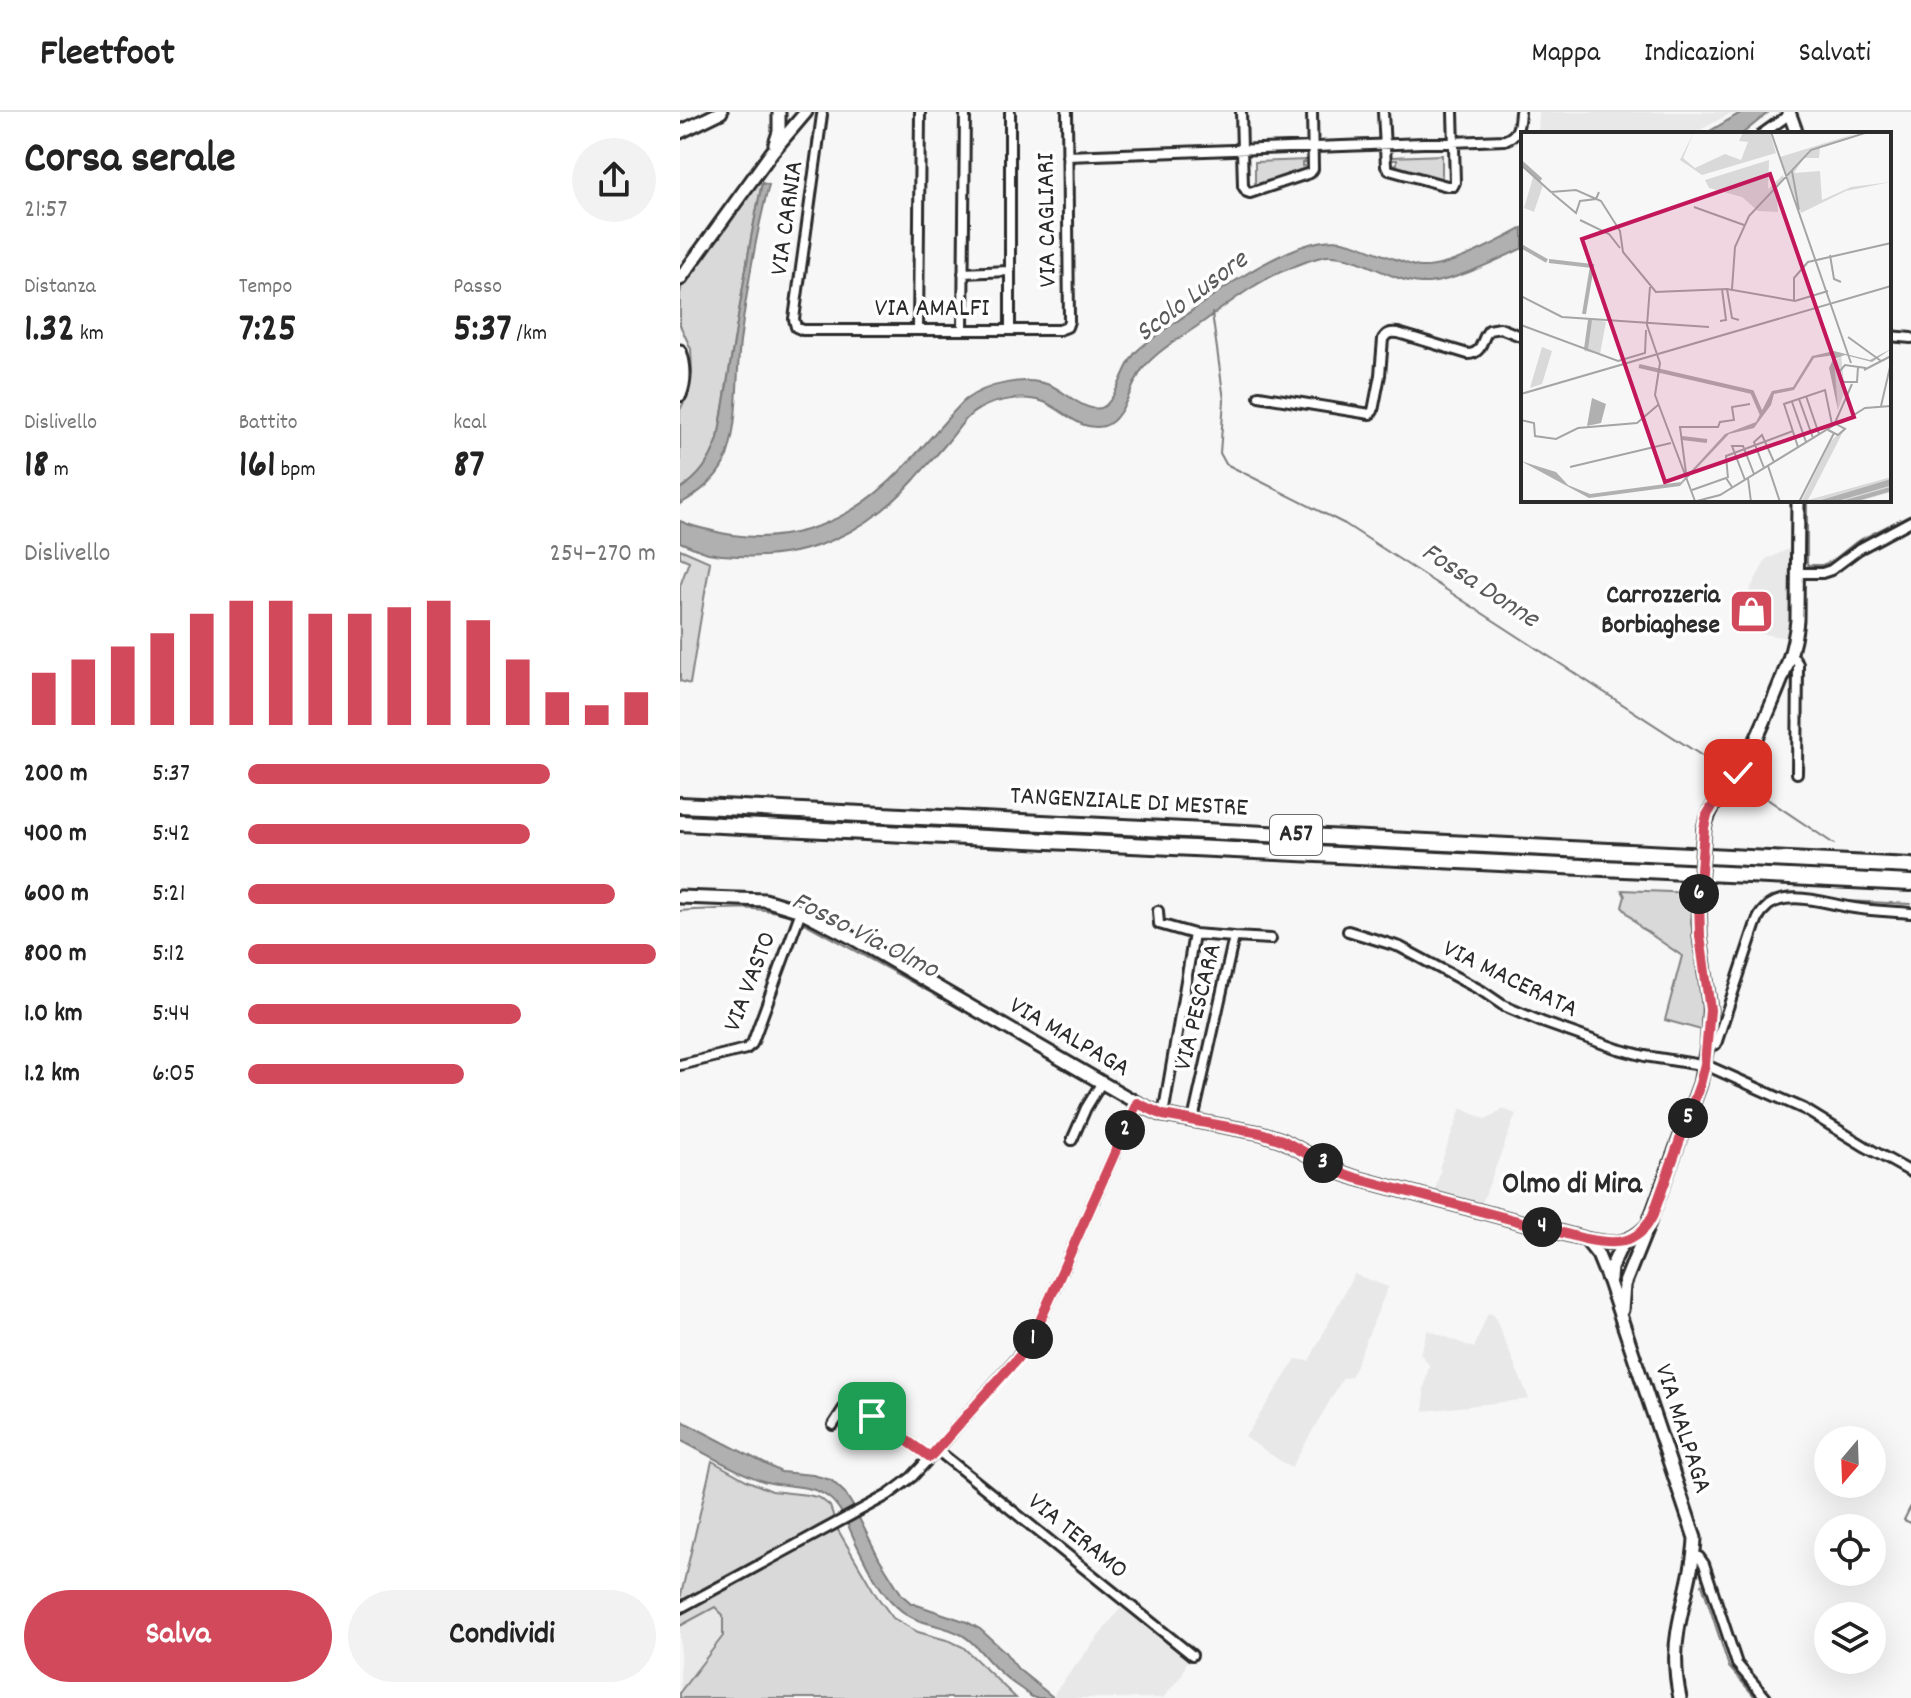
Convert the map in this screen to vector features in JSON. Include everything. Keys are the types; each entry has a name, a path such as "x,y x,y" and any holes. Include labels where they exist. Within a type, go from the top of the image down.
{"highway":[{"name":"TANGENZIALE DI MESTRE","path":"680,805 1911,866"},
{"name":"TANGENZIALE DI MESTRE","path":"680,823 1911,883"}],"street":[{"path":"680,132 721,112"},
{"path":"772,152 779,132 779,112"},
{"path":"680,279 772,152 806,112"},
{"path":"918,330 920,112"},
{"path":"963,329 965,112"},
{"path":"1010,112 1010,329"},
{"name":"VIA CAGLIARI","path":"1067,112 1067,327"},
{"path":"1241,112 1243,186 1250,193 1310,173 1313,169 1312,112"},
{"path":"1383,112 1386,166 1389,170 1447,186 1453,186 1455,182 1453,112"},
{"path":"1067,156 1505,140 1514,136 1519,126 1520,112"},
{"path":"1774,129 1789,113 1796,132"},
{"name":"VIA CARNIA","path":"796,327 794,319 822,115"},
{"path":"963,273 1009,271"},
{"name":"VIA AMALFI","path":"796,327 803,330 1059,330 1067,327"},
{"path":"1259,396 1370,414 1386,334 1398,333 1474,354 1489,330 1500,328 1521,336"},
{"path":"1891,336 1911,338"},
{"path":"680,351 685,376 680,395"},
{"path":"1797,773 1798,664 1791,657 1796,633 1798,502"},
{"path":"1798,573 1831,570 1859,549 1911,521"},
{"name":"VIA MALPAGA","path":"1622,1318 1622,1293 1705,1064 1710,1010 1700,936 1699,900 1707,815 1735,777 1763,725 1791,657"},
{"name":"VIA MALPAGA","path":"680,897 765,900 862,944 1137,1103 1163,1115 1261,1133 1282,1140 1356,1178 1585,1239 1623,1242"},
{"path":"1707,1047 1716,1044 1755,926 1771,903 1783,899 1815,900 1848,907 1911,913"},
{"path":"1158,911 1159,924 1194,934 1234,937"},
{"name":"VIA VASTO","path":"680,1065 746,1049 752,1044 798,916"},
{"name":"VIA MACERATA","path":"1348,931 1400,947 1504,1006 1542,1022 1645,1056 1705,1064 1804,1109 1911,1172"},
{"path":"1163,1115 1194,934"},
{"name":"VIA PESCARA","path":"1193,1120 1234,937 1271,939"},
{"path":"1072,1140 1102,1082"},
{"path":"680,1608 888,1495 912,1477 934,1454 1031,1341 1137,1103"},
{"path":"1609,1282 1611,1268 1623,1242 1632,1239 1648,1225"},
{"name":"VIA MALPAGA","path":"1585,1239 1598,1255 1609,1282 1695,1538 1695,1555 1676,1640 1675,1666 1680,1698"},
{"path":"1623,1242 1630,1252 1632,1267"},
{"name":"VIA TERAMO","path":"833,1425 844,1408 852,1406 934,1454 1192,1655"},
{"name":"VIA MALPAGA","path":"1695,1555 1704,1564 1737,1664 1766,1698"}],"shaded area":[{"path":"1539,112 1733,112 1697,132 1538,132"},
{"path":"1742,112 1769,112 1744,132 1708,132"},
{"path":"1442,155 1440,179 1392,167 1397,160 1392,160 1392,157"},
{"path":"1306,160 1302,166 1306,169 1255,186 1255,162"},
{"path":"758,182 762,183 718,439 704,468 680,489 680,410 688,394 692,372 691,349 680,325 682,285 749,189"},
{"path":"762,183 769,185 746,302 735,420 729,451 710,482 680,504 680,489 704,468 718,439"},
{"path":"1521,229 1521,249 1472,271 1432,283 1409,281 1352,260 1328,256 1276,274 1240,295 1156,356 1139,374 1122,409 1111,423 1087,426 1044,402 1028,399 1011,399 986,406 967,418 896,498 857,528 835,539 789,553 764,556 712,554 680,542 680,521 734,535 759,537 806,530 828,522 850,511 890,481 965,400 995,386 1019,381 1042,383 1088,407 1101,408 1111,399 1131,358 1146,343 1246,274 1305,245 1320,241 1344,241 1421,267 1445,264"},
{"path":"1790,548 1789,631 1786,638 1729,628 1767,558"},
{"path":"680,549 710,562 690,684 680,681 680,586 689,561 680,557"},
{"path":"1622,890 1693,893 1691,922 1702,996 1701,1030 1665,1020 1682,956 1640,927 1622,907 1625,896"},
{"path":"1461,1108 1485,1119 1503,1109 1516,1114 1482,1203 1436,1191 1439,1168"},
{"path":"1354,1274 1388,1287 1351,1377 1343,1378 1291,1468 1245,1437 1296,1359 1309,1361"},
{"path":"1488,1313 1494,1315 1529,1399 1424,1411 1429,1365 1420,1353 1428,1330 1474,1348"},
{"path":"680,1420 781,1472 831,1480 845,1493 902,1595 911,1603 980,1629 1018,1669 1054,1698 1031,1696 1003,1675 966,1637 917,1620 900,1610 876,1581 841,1512 828,1497 805,1488 763,1481 721,1462 680,1440"},
{"path":"712,1461 772,1491 820,1498 830,1506 838,1530 893,1618 918,1632 963,1647 1016,1698 680,1698 680,1692 723,1636 723,1615 715,1607 680,1626 680,1599"},
{"path":"1123,1605 1147,1625 1191,1651 1182,1675 1163,1698 1054,1698 1055,1692"},
{"path":"715,1606 723,1615 723,1636 680,1692 680,1626"}],"waterway":[{"name":"Fossa Donne","path":"1212,313 1224,400 1220,453 1226,464 1345,524 1730,774"},
{"path":"1807,502 1808,565 1832,561 1856,542 1911,514"},
{"name":"Fossa Donne","path":"1739,780 1834,844"},
{"name":"Fossa Donne","path":"1846,901 1911,904"},
{"name":"Fosso Via Olmo","path":"680,911 752,909 794,917"},
{"name":"Fosso Via Olmo","path":"799,920 977,1018"},
{"name":"Fosso Via Olmo","path":"1638,1387 1683,1523"},
{"path":"1911,1506 1904,1520 1911,1523"},
{"name":"Fosso Via Olmo","path":"1702,1584 1729,1667 1756,1698"}],"place":[{"name":"Carrozzeria Borbiaghese","path":"1751,611"}],"district":[{"name":"Olmo di Mira","path":"1572,1186"}],"route":[{"path":"872,1416 930,1457 1024,1351 1137,1103 1163,1115 1239,1128 1282,1140 1356,1178 1585,1239 1611,1243 1632,1239 1648,1225 1653,1215 1705,1064 1710,1010 1700,936 1699,900 1704,828 1713,805 1738,773"}],"water label":[{"name":"Scolo Lusore","path":"1193,298"}]}
